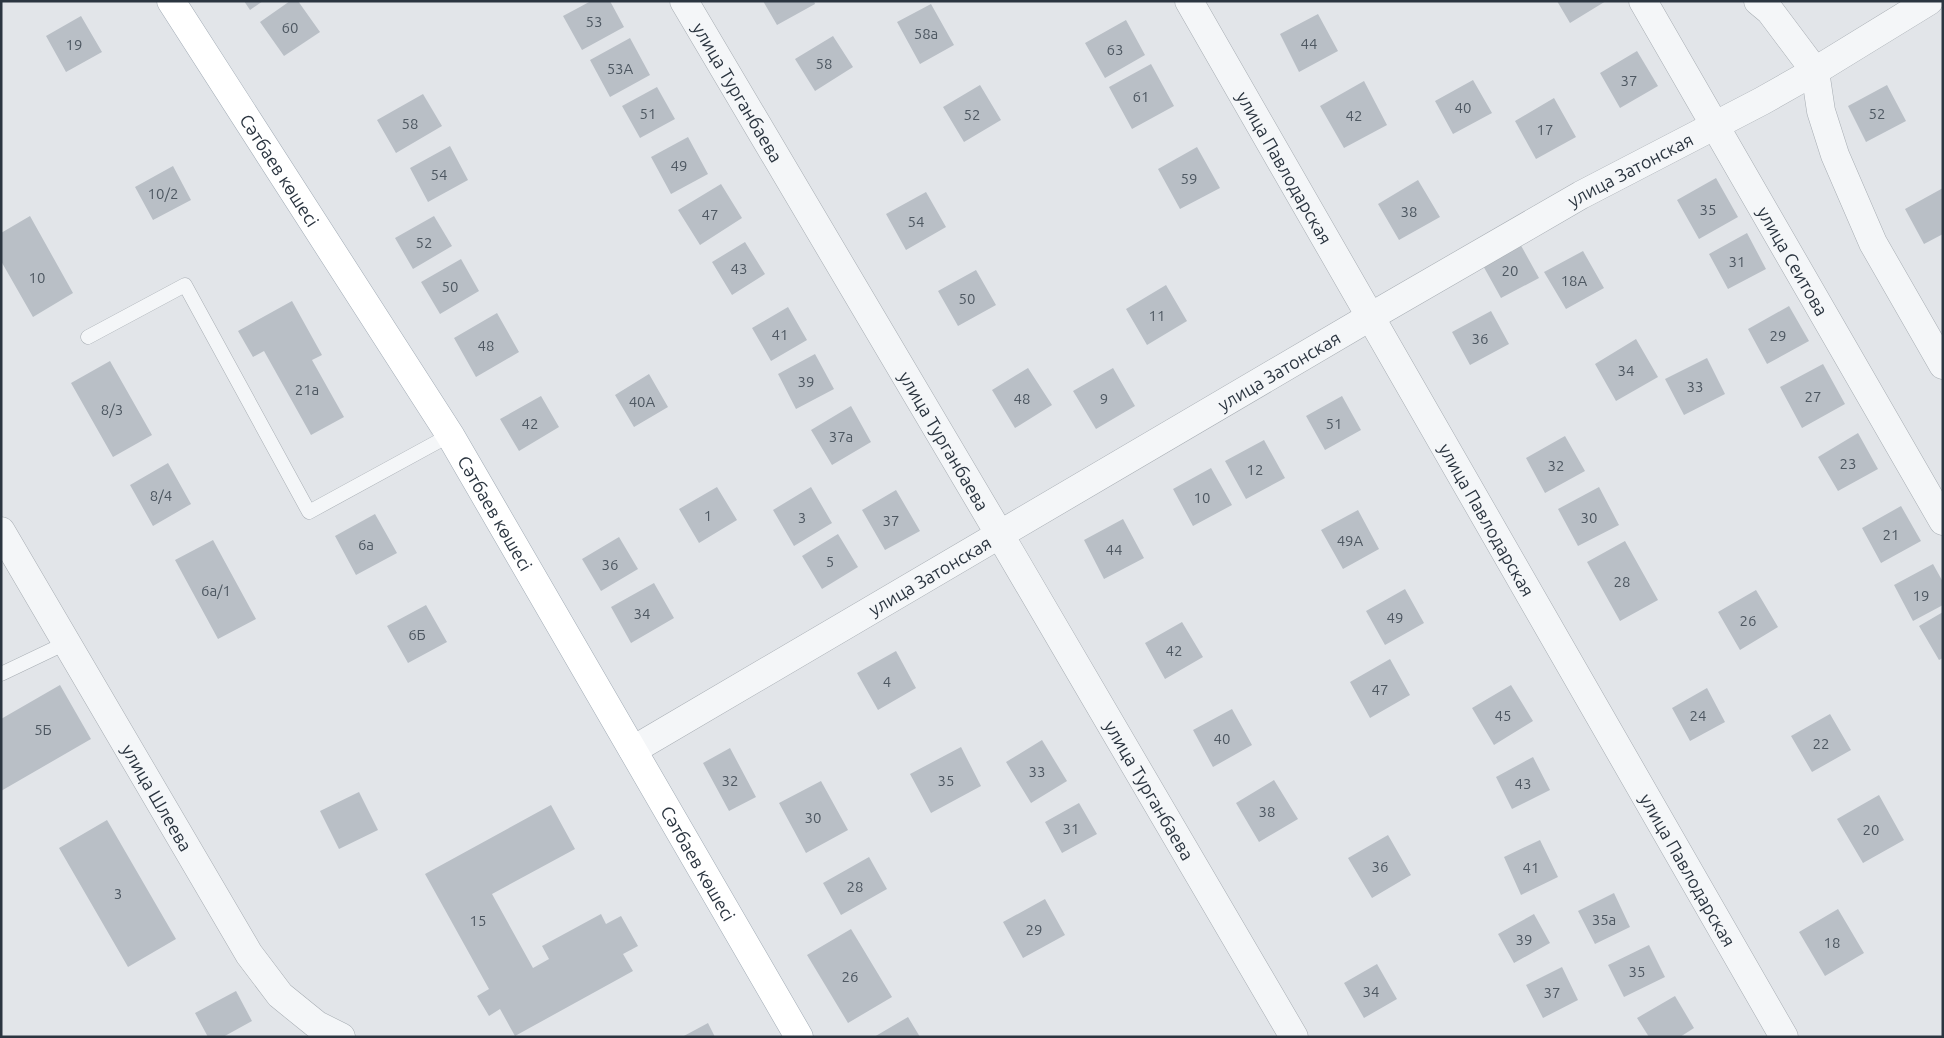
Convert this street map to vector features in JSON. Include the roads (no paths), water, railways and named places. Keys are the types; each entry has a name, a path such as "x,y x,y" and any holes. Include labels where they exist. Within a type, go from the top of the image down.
{"main road":[{"name":"Сәтбаев көшесі","path":"171,1 450,435 799,1037"}],"street":[{"name":"улица Турганбаева","path":"684,1 1294,1037"},
{"name":"улица Павлодарская","path":"1189,1 1784,1037"},
{"name":"улица Сеитова","path":"1643,1 1943,521"},
{"path":"1758,1 1770,11 1815,71 1816,89 1821,111 1835,155 1873,243 1943,365"},
{"name":"улица Затонская","path":"633,750 1581,195 1715,126 1815,71 1929,1"},
{"name":"улица Шлеева","path":"1,531 248,954 280,995 317,1024 341,1037"}],"lane":[{"path":"88,337 186,285 308,512 450,435"},
{"path":"1,674 66,643"}]}
